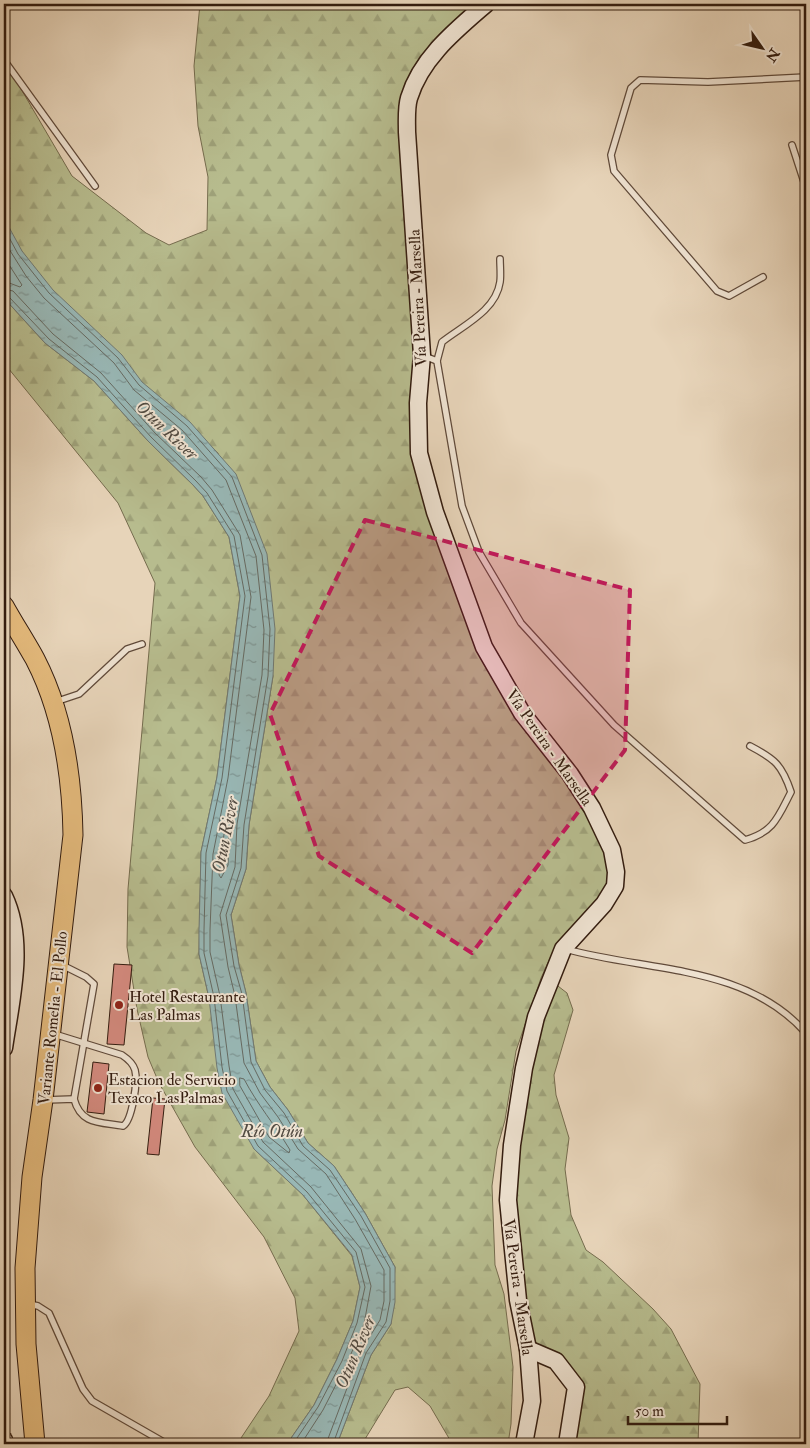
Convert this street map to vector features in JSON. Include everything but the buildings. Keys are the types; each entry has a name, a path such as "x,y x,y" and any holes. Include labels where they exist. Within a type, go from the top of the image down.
{"highway":[{"name":"Variante Romelia - El Pollo","path":"4,606 36,660 52,702 61,731 72,797 73,835 29,1206 24,1304 35,1444"}],"main road":[{"name":"Vía Pereira - Marsella","path":"486,4 454,32 421,69 408,99 407,132 430,358 418,403 419,453 435,512 484,647 522,712 570,774 592,808 612,850 616,872 615,886 604,904 563,949 536,1017 524,1068 512,1146 508,1200 518,1300 528,1349 532,1401 524,1444"},
{"path":"4,896 13,921 15,972 4,1048"},
{"path":"528,1349 556,1361 576,1387 567,1444"}],"lane":[{"path":"4,60 95,186"},
{"path":"763,277 729,296 717,291 614,171 610,155 631,88 640,80 708,82 806,77"},
{"path":"792,145 806,188"},
{"path":"500,259 500,284 495,296 477,318 442,342 430,358 462,506 480,552 520,623 614,725 745,840 761,835 777,820 791,792 784,772 768,755 750,746"},
{"path":"52,702 79,694 127,649 142,644"},
{"path":"563,949 591,956 686,971 732,983 787,1014 805,1031"},
{"path":"50,1033 84,1043 111,1050 130,1061 135,1071 135,1080 130,1118 122,1126 86,1119 77,1109 74,1100 84,1043 94,984 86,977 58,963"},
{"path":"43,1100 74,1100"},
{"path":"24,1304 38,1306 49,1313 83,1389 92,1401 167,1444"}],"highlighted area":[{"path":"365,520 630,590 625,750 472,953 319,856 270,714"}],"green space":[{"path":"200,4 486,4 454,32 408,99 419,453 484,647 554,753 616,871 604,904 556,945 541,978 516,1051 505,1120 497,1149 492,1186 495,1265 504,1294 513,1367 511,1424 508,1444 448,1444 450,1440 430,1406 408,1387 395,1390 362,1444 337,1444 371,1355 391,1324 395,1267 365,1213 334,1166 308,1143 288,1110 270,1087 256,1061 246,993 239,965 231,915 246,869 249,825 273,676 218,453 4,256 4,60 72,176 146,233 169,245 207,230 208,177 198,126 194,66"},
{"path":"4,298 45,343 94,381 148,441 193,485 203,496 229,537 240,596 217,777 201,852 199,954 209,998 254,1149 303,1195 352,1256 360,1287 353,1321 337,1359 314,1405 287,1444 237,1444 269,1396 299,1331 295,1298 264,1237 195,1147 159,1083 148,1057 137,1009 127,947 128,889 155,583 118,503 4,363"},
{"path":"554,983 567,993 573,1010 554,1075 556,1095 569,1138 565,1169 571,1215 586,1250 603,1262 653,1309 671,1329 700,1384 698,1444 567,1444 576,1387 528,1349 510,1231 524,1068"}],"water":[{"name":"Río Otún","path":"4,218 22,251 53,290 122,355 142,382 190,422 236,474 267,554 275,629 273,676 249,825 246,869 231,915 239,965 246,993 256,1061 270,1087 288,1110 308,1143 334,1166 365,1213 395,1267 395,1302 391,1324 371,1355 337,1444 287,1444 314,1405 353,1321 360,1287 352,1255 303,1195 254,1149 222,1093 217,1068 209,998 199,954 201,852 217,777 240,596 229,537 203,496 193,485 148,441 94,381 45,343 4,298"}],"place":[{"name":"Hotel Restaurante Las Palmas","path":"119,1005"},
{"name":"Estacion de Servicio Texaco LasPalmas","path":"98,1088"}],"water label":[{"name":"Otun River","path":"167,430"},
{"name":"Otun River","path":"225,835"},
{"name":"Otun River","path":"355,1352"}]}
